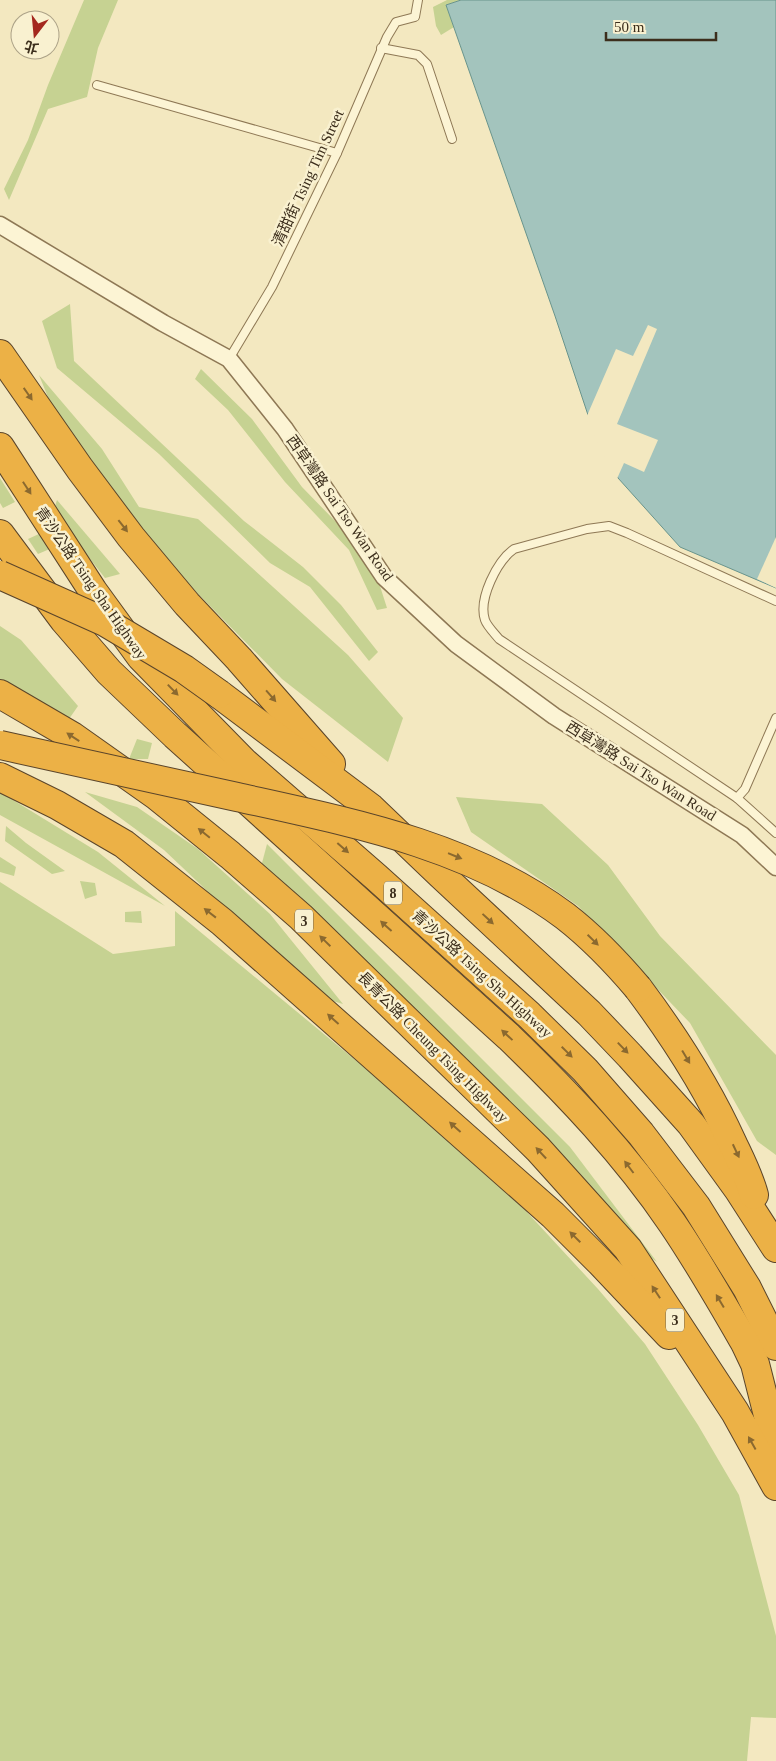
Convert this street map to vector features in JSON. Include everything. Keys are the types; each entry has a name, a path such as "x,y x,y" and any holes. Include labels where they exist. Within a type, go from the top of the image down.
{"highway":[{"path":"0,354 85,476 148,558 371,808 589,1013 630,1056 691,1124 769,1237"},
{"name":"青沙公路 Tsing Sha Highway","path":"0,447 93,590 140,657 244,762 376,877 529,1015 585,1070 640,1134 696,1206 747,1288 776,1346"},
{"name":"青沙公路 Tsing Sha Highway","path":"0,534 64,620 109,672 174,735 509,1036 563,1089 618,1152 672,1222 756,1364 776,1447"},
{"path":"0,575 105,622 184,669 371,808"},
{"name":"長青公路 Cheung Tsing Highway","path":"0,694 79,742 157,796 230,854 301,918 538,1149 628,1249 722,1391 776,1486"},
{"path":"0,745 374,829 412,840 468,861 494,873 543,901 586,933 621,968 678,1044 716,1107 750,1179 769,1237"},
{"path":"0,777 57,805 124,844 222,922 553,1215 722,1391"}],"street":[{"name":"西草灣路 Sai Tso Wan Road","path":"0,225 163,323 229,359 285,429 384,577 456,644 554,716 742,835 776,867"}],"lane":[{"name":"清甜街 Tsing Tim Street","path":"229,359 272,287 337,153 382,48 396,22 415,18 418,0"},
{"path":"382,48 418,55 427,64 452,139"},
{"path":"97,85 337,153"},
{"path":"776,601 627,532 609,526 587,529 514,549 505,556 484,596 485,620 499,639 737,798 776,833"},
{"path":"737,798 745,789 776,718"}],"green space":[{"path":"84,0 118,0 98,48 87,97 48,109 9,200 4,189 28,140"},
{"path":"447,0 461,0 446,5 454,27 441,35 436,26 433,7"},
{"path":"70,304 74,361 244,521 303,567 341,605 378,652 369,661 310,587 270,563 159,454 57,368 42,321"},
{"path":"201,369 252,419 302,487 371,558 387,608 377,610 349,550 285,482 228,410 195,379"},
{"path":"39,375 102,449 139,507 198,519 348,655 403,718 388,762 282,679 137,532 67,444"},
{"path":"0,478 15,502 3,508 0,503"},
{"path":"57,500 120,574 105,578 53,512"},
{"path":"41,533 52,548 38,554 28,539"},
{"path":"0,626 21,640 78,706 69,719 20,694 0,680"},
{"path":"137,739 152,743 148,759 129,759"},
{"path":"0,792 98,852 165,906 0,815"},
{"path":"85,792 137,807 198,849 270,914 343,1004 326,999 242,928 164,850"},
{"path":"456,797 542,804 608,865 660,936 776,1055 776,1155 757,1141 690,1023 578,906 471,832"},
{"path":"6,826 65,871 52,874 5,841"},
{"path":"267,844 570,1147 657,1262 624,1238 262,863"},
{"path":"0,857 16,867 14,876 0,872"},
{"path":"80,881 95,883 97,895 85,899"},
{"path":"0,882 113,954 175,946 175,911 394,1092 525,1210 598,1289 645,1344 698,1425 739,1495 776,1636 776,1718 751,1717 747,1761 0,1761"},
{"path":"141,911 142,923 125,922 125,912"}],"water":[{"path":"461,0 776,0 776,588 680,547 618,478 588,415 446,5"}],"pier":[{"path":"648,325 657,329 617,424 658,440 644,472 624,463 616,481 586,418 616,349 633,356"},
{"path":"776,537 776,588 757,579"}]}
